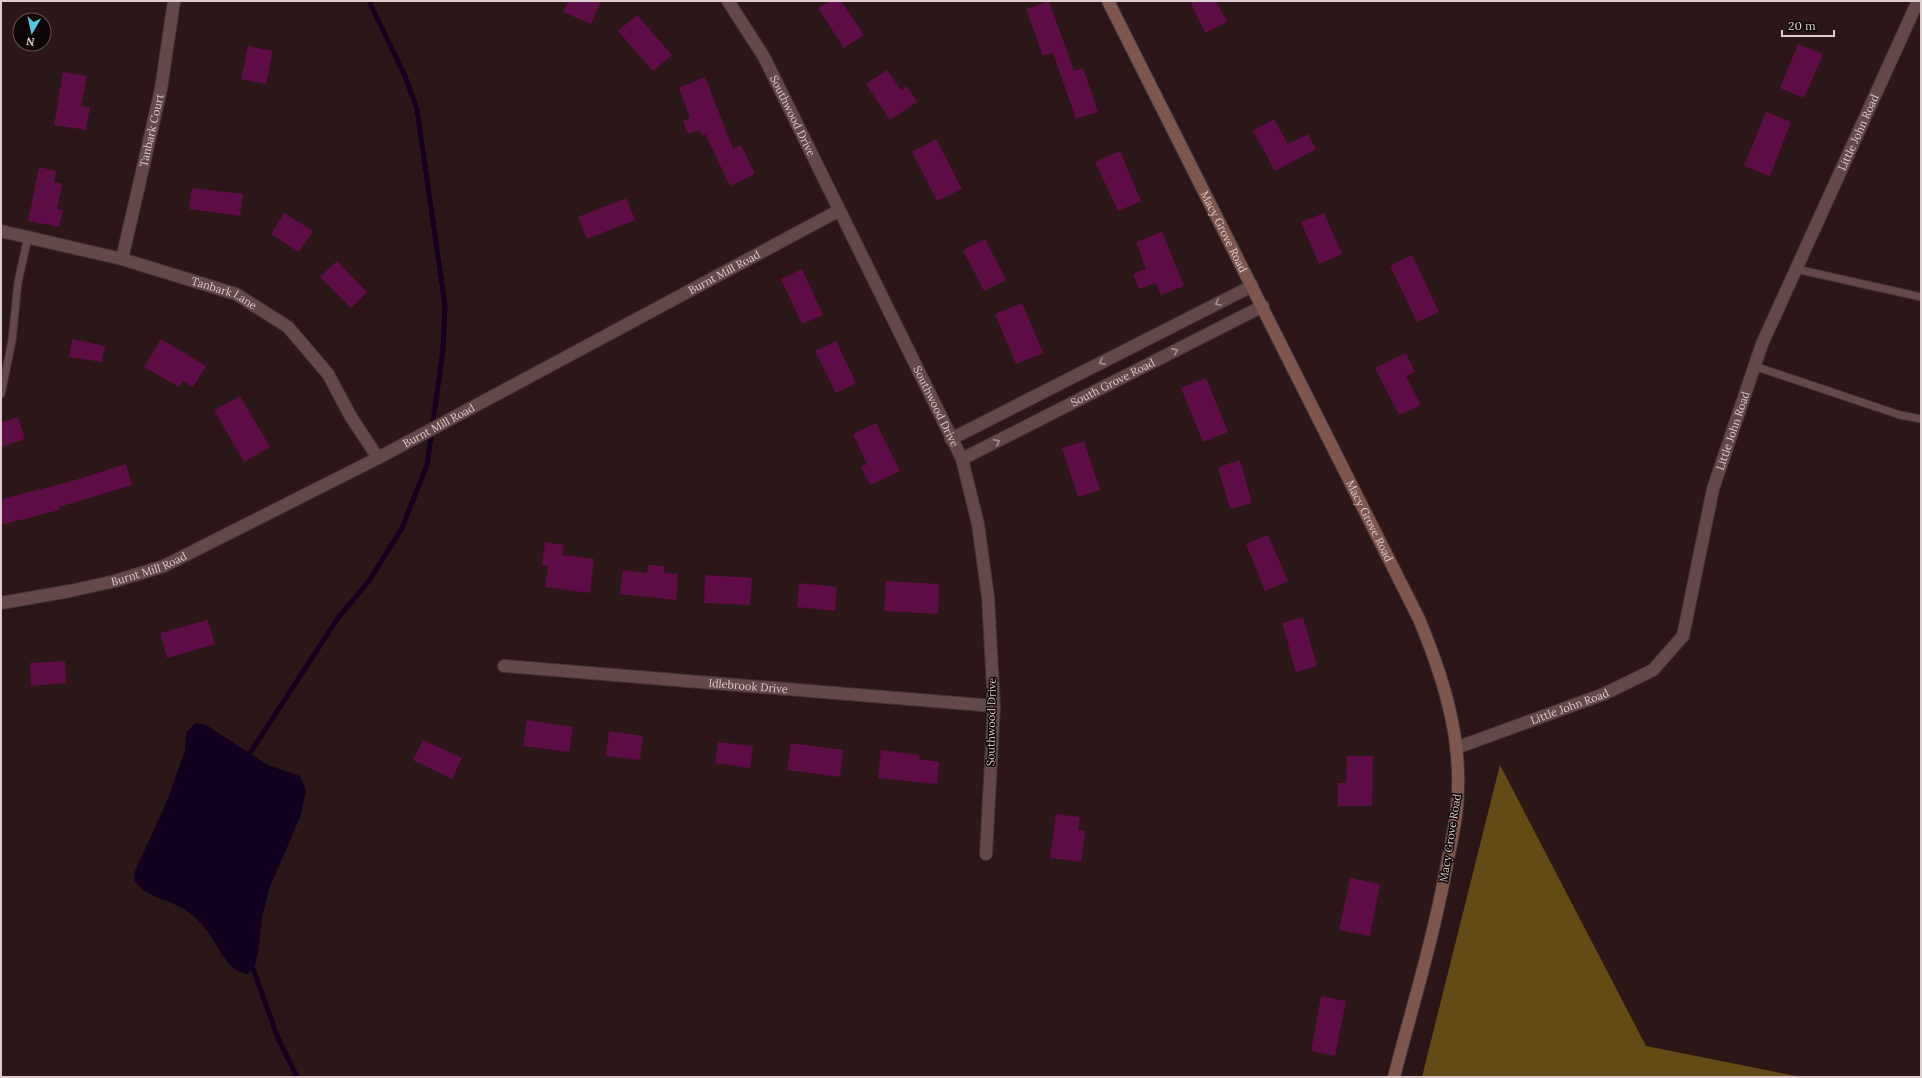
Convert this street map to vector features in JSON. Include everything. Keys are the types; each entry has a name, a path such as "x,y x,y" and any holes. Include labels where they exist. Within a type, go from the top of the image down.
{"main road":[{"name":"Macy Grove Road","path":"1108,1 1263,306 1419,619 1436,660 1446,695 1456,748 1458,788 1452,837 1441,898 1394,1077"}],"street":[{"name":"Tanbark Court","path":"122,259 161,89 174,1"},
{"name":"Southwood Drive","path":"728,1 764,57 838,211 962,460 978,524 988,597 994,706 986,854"},
{"name":"Little John Road","path":"1456,748 1604,694 1653,670 1683,636 1713,490 1762,344 1918,1"},
{"name":"Burnt Mill Road","path":"1,603 116,581 164,566 378,458 838,211"},
{"name":"Tanbark Lane","path":"1,231 122,259 236,294 288,327 328,374 351,417 378,458"},
{"path":"951,439 1252,286"},
{"name":"South Grove Road","path":"962,460 1263,306"},
{"name":"Idlebrook Drive","path":"504,666 994,706"}],"lane":[{"path":"1,394 12,341 18,282 28,237"},
{"path":"1796,269 1921,297"},
{"path":"1754,366 1893,413 1921,419"}],"shaded area":[{"path":"195,723 206,725 268,765 300,776 306,790 301,815 270,887 263,913 258,953 254,969 247,974 235,969 225,959 207,930 187,911 147,892 134,880 135,871 166,803 185,751 186,733"},
{"path":"1500,765 1646,1046 1801,1077 1422,1077"}],"building":[{"path":"568,1 601,1 591,24 563,12"},
{"path":"829,1 841,1 864,35 844,48 818,8"},
{"path":"1049,1 1074,71 1083,68 1098,112 1076,119 1053,53 1043,56 1026,9"},
{"path":"1190,1 1216,1 1227,22 1205,33"},
{"path":"637,15 672,55 653,71 618,31"},
{"path":"1798,44 1823,54 1804,98 1780,88"},
{"path":"248,46 273,51 266,84 241,79"},
{"path":"887,70 901,90 907,86 917,102 890,120 866,84"},
{"path":"63,72 87,76 81,106 90,107 86,130 54,125"},
{"path":"705,77 733,149 741,145 755,174 730,186 705,134 702,136 700,130 688,134 683,121 690,118 679,88"},
{"path":"1766,112 1791,122 1770,176 1744,166"},
{"path":"1274,119 1288,144 1308,134 1316,149 1275,171 1253,131"},
{"path":"936,139 962,189 937,201 912,152"},
{"path":"1120,151 1141,201 1118,211 1095,162"},
{"path":"39,167 56,171 54,182 62,184 57,209 63,210 59,227 28,221"},
{"path":"192,188 243,194 240,216 189,209"},
{"path":"626,198 635,220 587,239 578,217"},
{"path":"284,213 313,231 299,252 271,234"},
{"path":"1324,213 1342,254 1319,264 1301,222"},
{"path":"1162,232 1184,286 1161,295 1156,283 1139,289 1133,274 1146,269 1136,242"},
{"path":"985,239 1006,280 984,291 963,250"},
{"path":"1412,255 1439,312 1417,322 1390,266"},
{"path":"337,261 367,292 351,308 320,277"},
{"path":"802,269 823,315 802,324 781,279"},
{"path":"1022,303 1043,353 1016,364 995,314"},
{"path":"72,339 105,346 102,362 69,357"},
{"path":"161,339 206,366 193,387 183,381 179,387 144,367"},
{"path":"836,341 856,383 836,393 815,351"},
{"path":"1406,353 1415,372 1406,376 1421,405 1399,415 1375,368"},
{"path":"1206,378 1228,432 1203,442 1181,388"},
{"path":"240,396 270,447 244,462 214,410"},
{"path":"18,417 25,439 1,447 1,422"},
{"path":"876,423 900,471 870,485 861,467 867,464 853,434"},
{"path":"1084,441 1100,490 1078,497 1062,448"},
{"path":"1240,460 1252,503 1230,509 1218,467"},
{"path":"126,464 132,485 59,507 59,510 1,525 1,499 69,482"},
{"path":"1268,535 1288,581 1265,591 1246,544"},
{"path":"545,542 564,545 562,555 594,559 590,593 545,587 548,566 542,565"},
{"path":"648,565 664,566 664,573 678,574 676,600 620,594 623,570 647,573"},
{"path":"705,575 752,578 750,605 704,603"},
{"path":"886,581 939,584 938,614 884,611"},
{"path":"799,583 837,587 835,611 797,607"},
{"path":"1303,617 1317,666 1296,672 1282,623"},
{"path":"208,620 215,644 167,658 160,633"},
{"path":"65,661 66,683 31,686 30,663"},
{"path":"527,720 573,727 569,752 523,746"},
{"path":"609,731 643,736 640,760 606,756"},
{"path":"423,740 462,758 452,779 413,760"},
{"path":"718,742 753,746 750,768 715,763"},
{"path":"791,743 843,750 840,777 787,770"},
{"path":"881,750 920,755 919,759 939,762 937,784 878,778"},
{"path":"1347,756 1373,756 1372,806 1338,806 1338,783 1346,783"},
{"path":"1056,814 1080,817 1078,830 1085,831 1081,862 1050,858"},
{"path":"1350,878 1380,884 1370,936 1339,930"},
{"path":"1321,996 1346,1001 1335,1056 1311,1051"}],"waterway":[{"path":"248,759 250,753 338,618 369,581 402,528 427,465 443,350 445,305 417,109 405,76 369,1"},
{"path":"251,963 278,1038 297,1077"}]}
